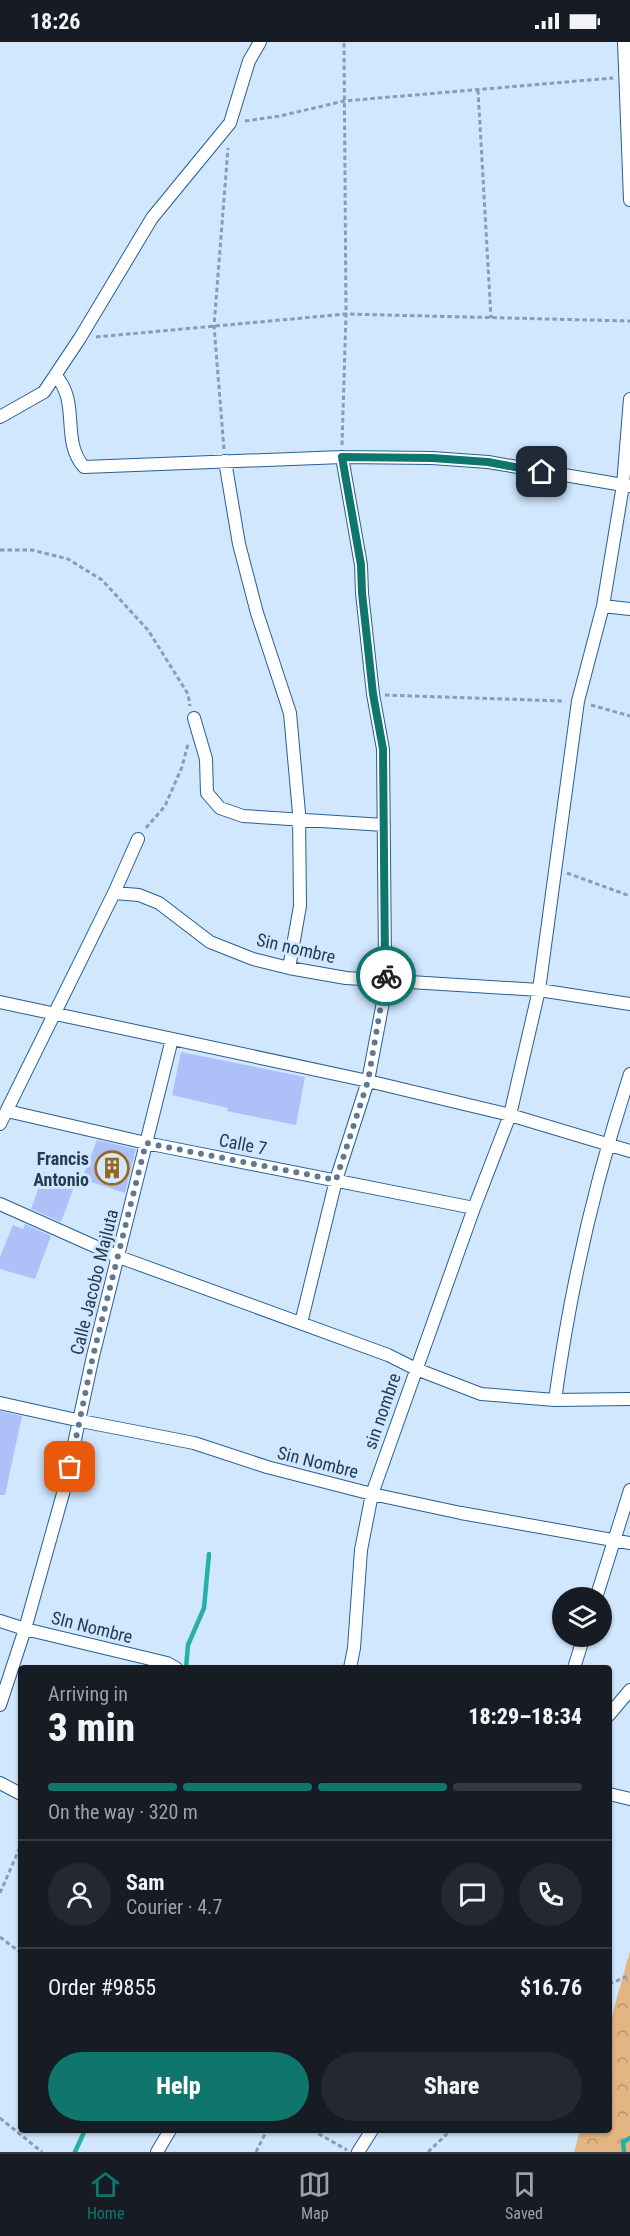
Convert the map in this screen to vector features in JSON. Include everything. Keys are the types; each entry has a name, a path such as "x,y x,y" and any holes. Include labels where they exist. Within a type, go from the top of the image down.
{"street":[{"path":"0,417 44,392 80,338 152,218 230,123 249,61 260,42"},
{"path":"624,42 630,200"},
{"path":"55,375 67,390 74,452 84,467 342,457 432,458 488,462 627,486"},
{"name":"sin nombre","path":"351,1665 354,1648 361,1550 372,1494 474,1208 510,1115 539,990 578,701 603,606 627,486 630,399"},
{"path":"301,1323 336,1180 368,1081 387,981 383,749 373,694 361,565 342,457"},
{"path":"225,461 239,544 257,613 290,712 299,820 300,906 289,968"},
{"path":"603,606 630,609"},
{"path":"194,718 206,759 207,793 220,808 243,816 384,825"},
{"path":"0,1124 114,893 138,839"},
{"name":"Sin nombre","path":"114,893 139,895 159,903 210,942 253,959 289,968 346,978 539,990 630,1004"},
{"path":"0,1002 368,1081 510,1115 630,1151"},
{"name":"Calle Jacobo Majluta","path":"0,1705 25,1629 64,1490 81,1421 93,1356 172,1039"},
{"path":"555,1400 564,1333 607,1144 630,1074"},
{"name":"Calle 7","path":"7,1111 146,1143 474,1208"},
{"name":"Sin Nombre","path":"0,1204 119,1257 388,1355 416,1369 481,1394 555,1400 630,1399"},
{"name":"Sin Nombre","path":"0,1403 194,1443 267,1467 372,1494 462,1513 630,1543"},
{"path":"599,1587 630,1490"},
{"name":"SIn Nombre","path":"0,1621 171,1665"},
{"path":"575,1665 581,1647"},
{"path":"612,1711 630,1690"},
{"path":"0,1782 18,1792"},
{"path":"612,1795 630,1799"},
{"path":"157,2152 168,2133"},
{"path":"358,2152 370,2133"}],"path":[{"path":"342,457 346,314 344,42"},
{"path":"230,123 280,116 345,101 625,77"},
{"path":"478,90 491,318"},
{"path":"225,461 214,326 228,147"},
{"path":"80,338 346,314 630,321"},
{"path":"0,550 32,550 68,559 102,580 147,630 188,694 194,718 182,767 165,806 138,839"},
{"path":"373,694 578,701 630,716"},
{"path":"557,870 630,896"},
{"path":"0,1893 18,1852"},
{"path":"0,1937 18,1951"},
{"path":"612,1983 630,1975"},
{"path":"0,2118 18,2133"},
{"path":"19,2133 42,2152"},
{"path":"256,2152 266,2133"},
{"path":"317,2133 351,2152"},
{"path":"428,2152 448,2133"}],"green space":[{"path":"630,1951 630,2152 574,2152 579,2133 612,2133 612,2015"}],"building":[{"path":"181,1052 305,1077 296,1125 227,1111 228,1108 172,1095"},
{"name":"Francis Antonio","path":"97,1140 136,1149 125,1193 82,1179"},
{"path":"44,1172 75,1184 61,1222 31,1209"},
{"path":"25,1224 51,1236 35,1279 0,1269 0,1257 13,1225 23,1229"},
{"path":"0,1411 22,1416 5,1495 0,1495"}],"waterway":[{"path":"186,1665 188,1645 204,1608 209,1554"},
{"path":"75,2152 84,2133"},
{"path":"624,2152 623,2142 630,2138"}],"way so far":[{"path":"70,1467 93,1356 146,1143 336,1180 368,1081 387,981 386,976"}],"place":[{"name":"Francis Antonio","path":"112,1168"}],"route":[{"path":"386,976 383,749 373,694 361,565 342,457 432,458 488,462 542,472"}]}
